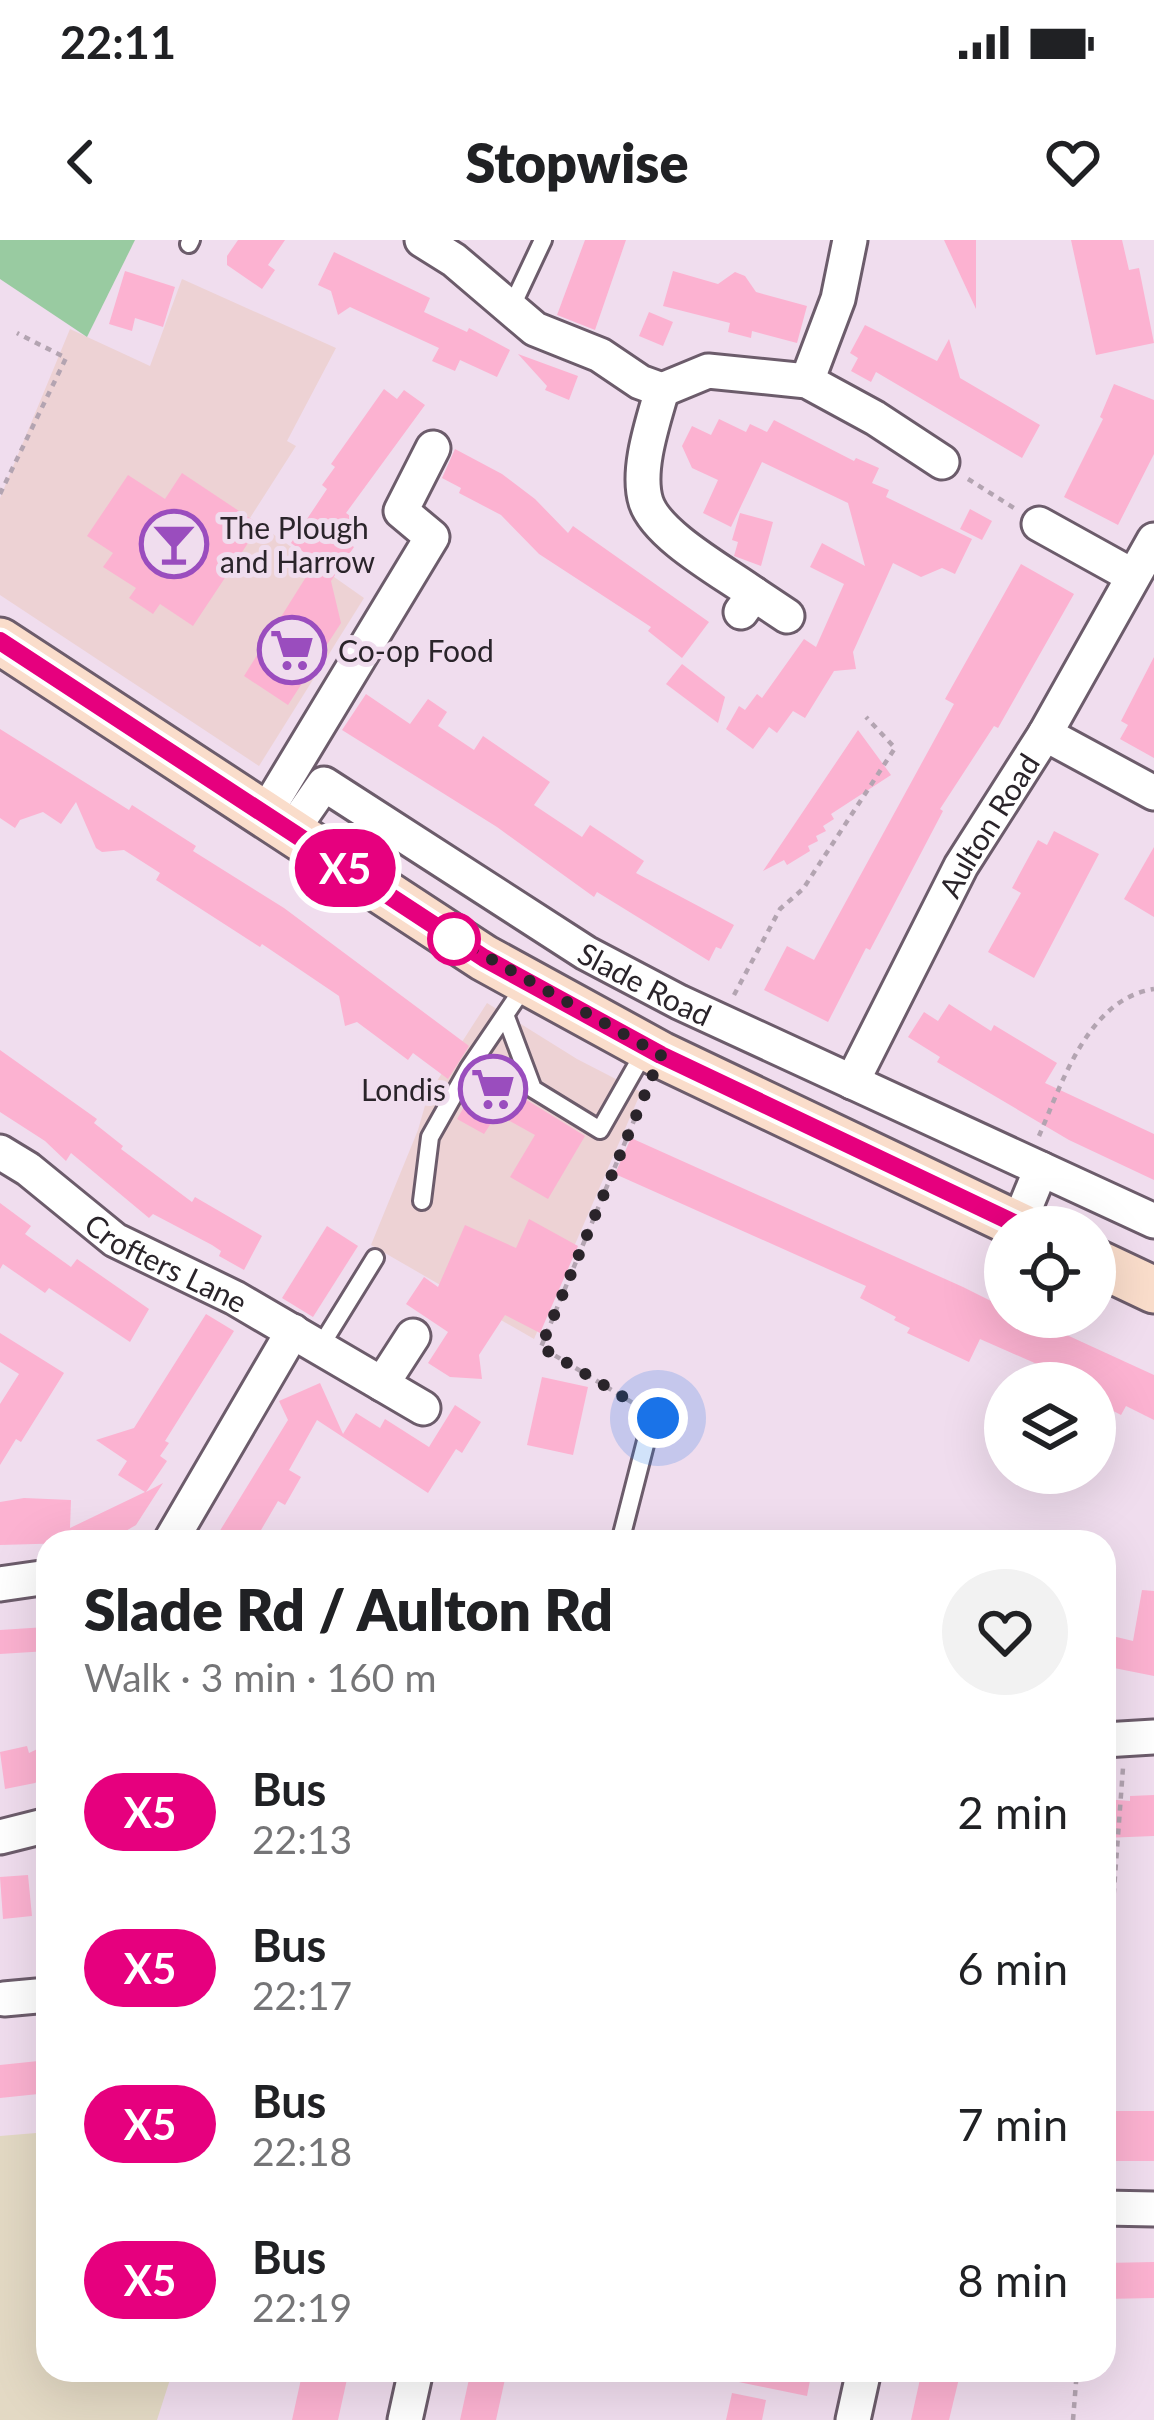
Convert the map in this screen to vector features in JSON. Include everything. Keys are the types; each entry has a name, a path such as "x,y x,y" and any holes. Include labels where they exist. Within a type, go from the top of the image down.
{"main road":[{"name":"Slade Road","path":"0,641 276,825 516,1000 650,1049 984,1209"},
{"path":"1116,1272 1154,1290"}],"street":[{"path":"422,240 454,260 535,328 600,355 640,382 662,390 708,371 807,381 942,463"},
{"path":"807,381 838,299 850,240"},
{"path":"662,390 652,426 645,501 666,531 748,603 787,616"},
{"path":"276,825 432,537 401,511 433,448"},
{"path":"1039,524 1131,574"},
{"name":"Aulton Road","path":"852,1082 962,866 1045,734 1154,540"},
{"path":"1045,734 1154,793"},
{"name":"Slade Road","path":"276,825 324,784 586,953 679,1002 1154,1221"},
{"path":"650,1049 679,1002"},
{"name":"Crofters Lane","path":"0,1152 116,1240 318,1346 423,1408"},
{"name":"Slade Road","path":"1025,1206 1034,1166"},
{"path":"382,1384 412,1336"},
{"path":"179,1530 318,1346"},
{"path":"0,1584 36,1579"},
{"path":"0,1837 36,1834"},
{"path":"4,2000 36,1996"},
{"path":"1116,2208 1154,2210"},
{"path":"405,2420 413,2382"},
{"path":"854,2420 862,2382"}],"lane":[{"path":"511,308 543,240"},
{"path":"516,1000 532,1089 600,1130 650,1049"},
{"path":"422,1201 430,1137 469,1068 516,1000"},
{"path":"318,1346 375,1258"},
{"path":"623,1530 646,1437 658,1418"}],"path":[{"path":"0,494 66,358 16,333"},
{"path":"942,463 1039,524"},
{"path":"720,1021 780,909 803,889 895,748 866,717"},
{"path":"1034,1166 1084,1041 1105,1014 1154,989"},
{"path":"636,1118 541,1347 658,1418"},
{"path":"1116,1882 1128,1739"},
{"path":"1073,2420 1076,2382"}],"shaded area":[{"path":"182,279 336,348 287,441 296,446 250,518 364,598 259,766 0,595 0,498 70,329 150,366"},
{"path":"487,1003 641,1092 534,1339 371,1245 428,1095"},
{"path":"36,2133 36,2382 169,2382 157,2420 0,2420 0,2136"}],"green space":[{"path":"0,240 135,240 87,337 0,279"}],"building":[{"path":"238,240 285,240 268,265 275,270 262,289 227,265 227,256"},
{"path":"585,240 626,240 595,330 557,315"},
{"path":"944,240 976,240 976,309"},
{"path":"1071,240 1122,240 1129,270 1139,268 1154,343 1096,355"},
{"path":"334,252 430,298 424,312 510,350 497,377 460,360 455,371 432,361 439,348 350,307 338,315 331,291 318,285"},
{"path":"125,271 175,287 163,327 135,318 132,331 109,324"},
{"path":"673,271 718,284 735,272 745,276 756,292 807,306 797,343 752,331 751,338 728,332 730,323 663,306"},
{"path":"649,312 673,322 663,346 639,336"},
{"path":"865,325 937,361 949,339 960,378 1040,425 1022,458 876,372 871,382 851,371 858,358 850,353"},
{"path":"518,354 578,376 569,400 545,390 547,386"},
{"path":"1114,384 1154,400 1154,454 1118,525 1064,497 1103,419"},
{"path":"384,389 397,399 404,390 425,405 346,513 360,523 347,542 354,547 331,581 341,623 288,705 244,676 316,561 291,543 327,489 322,485 335,467 331,464"},
{"path":"719,419 746,432 750,424 767,432 774,420 854,461 879,468 872,483 889,490 886,497 972,539 955,574 942,568 921,577 893,563 853,652 856,669 834,671 805,718 793,711 777,733 769,727 753,749 726,729 739,706 745,710 757,694 762,698 804,639 816,647 844,584 810,567 822,543 865,566 848,503 762,462 731,527 703,513 718,480 692,468 682,446 692,426 711,435"},
{"path":"455,449 502,474 568,533 573,526 709,622 682,658 648,631 651,627 539,554 501,515 459,493 461,488 442,478"},
{"name":"The Plough and Harrow","path":"182,473 260,525 193,626 160,604 153,614 129,598 136,588 103,567 113,553 87,536 128,475 165,499"},
{"path":"970,509 992,521 982,540 960,529"},
{"path":"740,513 773,522 761,566 734,556 738,542 732,540"},
{"path":"1021,564 1074,594 998,728 994,726 940,809 888,916 828,1022 764,990 787,946 814,960 954,704 945,699"},
{"path":"1154,657 1154,758 1120,739 1128,725 1121,721"},
{"path":"682,664 725,697 718,723 666,684"},
{"path":"366,694 410,724 428,699 447,712 438,726 474,750 483,736 550,782 534,805 582,837 590,825 644,861 636,873 734,925 721,949 716,947 709,961 597,892 594,897 497,827 342,730"},
{"path":"0,729 196,846 193,851 284,908 469,1046 448,1079 413,1053 408,1060 357,1022 345,1026 339,996 156,880 160,873 124,850 96,848 76,802 61,824 43,812 20,820 15,828 0,818"},
{"path":"858,730 891,775 831,814 834,819 823,826 826,831 816,836 818,841 808,846 810,851 787,865 784,860 763,871"},
{"path":"1054,831 1099,854 1034,978 988,952 1021,893 1012,888 1038,840 1047,845"},
{"path":"1154,847 1154,917 1124,899"},
{"path":"949,1004 1057,1063 1045,1083 1154,1134 1154,1180 1069,1140 937,1062 940,1057 908,1037 924,1012 938,1021"},
{"path":"0,1050 97,1119 94,1123 121,1149 192,1202 195,1197 262,1236 244,1270 219,1256 221,1251 212,1245 153,1214 149,1218 71,1153 66,1161 0,1112"},
{"path":"494,1056 511,1066 525,1099 585,1136 548,1199 510,1177 535,1135 497,1114 484,1134 457,1119"},
{"path":"631,1138 963,1287 984,1298 984,1338 1073,1338 1154,1375 1154,1420 1126,1406 1121,1415 1116,1412 1116,1362 1032,1362 980,1339 969,1362 907,1333 910,1328 896,1317 860,1298 866,1286 615,1174"},
{"path":"0,1203 31,1226 25,1234 71,1267 77,1259 149,1309 130,1342 49,1288 45,1293 3,1264 0,1269"},
{"path":"529,1219 578,1246 540,1333 505,1315 479,1355 482,1379 450,1377 428,1363 448,1332 406,1304 424,1277 438,1287 465,1225 516,1248"},
{"path":"327,1226 358,1246 313,1317 282,1298"},
{"path":"206,1314 234,1331 165,1441 169,1443 160,1456 167,1461 146,1492 163,1483 136,1525 127,1530 36,1530 36,1544 0,1545 0,1502 71,1500 70,1528 145,1492 118,1475 127,1461 96,1440 134,1428"},
{"path":"0,1333 64,1373 21,1442 16,1439 0,1465 0,1404 19,1374 0,1362"},
{"path":"542,1377 588,1387 573,1455 527,1445"},
{"path":"320,1383 343,1434 356,1413 380,1428 385,1419 429,1447 455,1405 481,1422 462,1453 456,1449 428,1493 317,1420 289,1470 301,1477 285,1505 278,1501 261,1530 220,1530 288,1420 279,1401"},
{"path":"1142,1590 1154,1591 1154,1676 1116,1668 1116,1637 1133,1641"},
{"path":"36,1628 36,1652 0,1654 0,1630"},
{"path":"27,1746 29,1753 36,1750 36,1782 5,1789 0,1752"},
{"path":"1154,1795 1154,1836 1116,1838 1116,1800 1130,1801 1130,1796"},
{"path":"28,1875 32,1916 3,1919 0,1877"},
{"path":"36,2061 36,2094 0,2098 0,2065"},
{"path":"1116,2111 1154,2111 1154,2161 1116,2161"},
{"path":"1154,2262 1154,2298 1116,2299 1116,2263"},
{"path":"300,2382 346,2382 338,2420 292,2420"},
{"path":"468,2382 504,2382 496,2420 460,2420"},
{"path":"739,2382 810,2382 807,2396"},
{"path":"919,2382 958,2382 949,2420 911,2420"},
{"path":"732,2393 766,2400 762,2420 726,2420"}],"bus line":[{"name":"X5","path":"0,641 484,958 661,1055 984,1209"}],"place":[{"name":"The Plough and Harrow","path":"174,544"},
{"name":"Co-op Food","path":"292,650"},
{"name":"Londis","path":"493,1089"}],"route":[{"path":"454,939 445,933 661,1055 541,1347 658,1418"}]}
